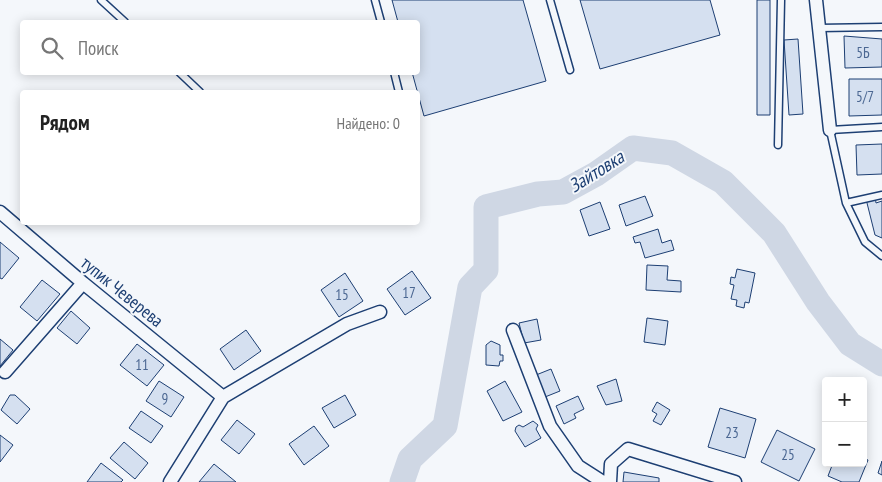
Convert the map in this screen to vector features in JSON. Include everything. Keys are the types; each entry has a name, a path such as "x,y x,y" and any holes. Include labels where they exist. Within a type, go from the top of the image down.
{"street":[{"path":"816,0 830,130"},
{"name":"тупик Чеверева","path":"0,212 82,283 223,397"},
{"path":"5,372 82,283"},
{"path":"170,482 223,397 347,324 380,312"},
{"path":"512,330 550,426 578,466 603,482"},
{"path":"610,482 611,464 628,449 734,482"}],"lane":[{"path":"101,0 123,20"},
{"path":"375,0 380,20"},
{"path":"550,0 570,70"},
{"path":"778,144 781,0"},
{"path":"819,28 882,27"},
{"path":"181,75 198,90"},
{"path":"395,75 398,90"},
{"path":"882,128 830,130 846,203 865,242 882,256"},
{"path":"846,203 882,195"}],"building":[{"path":"392,0 523,0 546,81 424,116 420,101 420,90 417,90 413,75 420,75 420,20 397,20"},
{"path":"580,0 710,0 720,35 600,69"},
{"path":"757,0 770,0 770,115 757,115"},
{"path":"844,36 882,39 882,67 845,68"},
{"path":"798,39 803,114 789,115 784,40"},
{"path":"849,79 882,79 882,115 849,116"},
{"path":"882,144 882,174 857,175 856,145"},
{"path":"645,196 653,216 626,226 619,205"},
{"path":"875,196 876,203 882,201 882,238 875,235 866,199"},
{"path":"600,202 610,229 589,236 580,210"},
{"path":"658,229 662,243 671,240 674,250 645,258 640,242 635,243 633,237"},
{"path":"0,242 19,258 2,279 0,278"},
{"path":"647,265 668,266 667,280 681,281 681,292 646,290"},
{"path":"737,269 755,273 749,303 745,302 744,308 736,306 737,300 731,299 734,285 730,284 731,277 735,278"},
{"path":"412,271 431,298 405,315 387,289"},
{"path":"345,273 363,301 339,317 321,290"},
{"path":"42,280 60,294 37,321 20,307"},
{"path":"71,311 90,328 77,344 57,328"},
{"path":"647,318 668,321 665,345 644,342"},
{"path":"537,319 541,340 524,343 519,323"},
{"path":"246,330 261,351 234,370 220,349"},
{"path":"0,339 13,350 0,366"},
{"path":"491,341 500,345 500,355 503,355 503,361 500,361 499,366 486,365 486,345"},
{"path":"137,344 164,365 147,386 120,365"},
{"path":"551,369 560,391 545,397 536,375"},
{"path":"616,379 622,401 606,405 597,386"},
{"path":"159,381 184,397 171,417 146,401"},
{"path":"505,381 522,412 503,421 487,391"},
{"path":"10,395 15,395 30,409 17,424 1,410"},
{"path":"345,395 356,415 334,428 322,408"},
{"path":"578,396 584,409 574,414 576,418 564,424 556,406"},
{"path":"657,402 670,410 661,425 653,421 657,414 652,411"},
{"path":"720,408 756,419 745,458 708,447"},
{"path":"141,411 163,426 151,443 129,428"},
{"path":"237,420 255,434 239,454 221,440"},
{"path":"533,421 538,425 536,429 541,438 525,447 515,431 516,427 519,425 523,427"},
{"path":"314,426 329,446 304,465 289,444"},
{"path":"777,430 815,449 799,481 761,462"},
{"path":"0,435 13,445 0,462"},
{"path":"124,442 148,463 135,479 110,458"},
{"path":"882,461 882,475 878,473"},
{"path":"101,463 123,480 121,482 87,482"},
{"path":"214,464 236,482 199,482"},
{"path":"831,467 865,467 859,482 842,482 828,476"},
{"path":"624,472 659,478 659,482 623,482"}],"waterway":[{"name":"Зайтовка","path":"402,482 410,459 445,426 470,287 486,270 486,207 538,194 563,192 596,174 633,148 672,153 723,182 774,233 818,302 850,344 882,364"}]}
